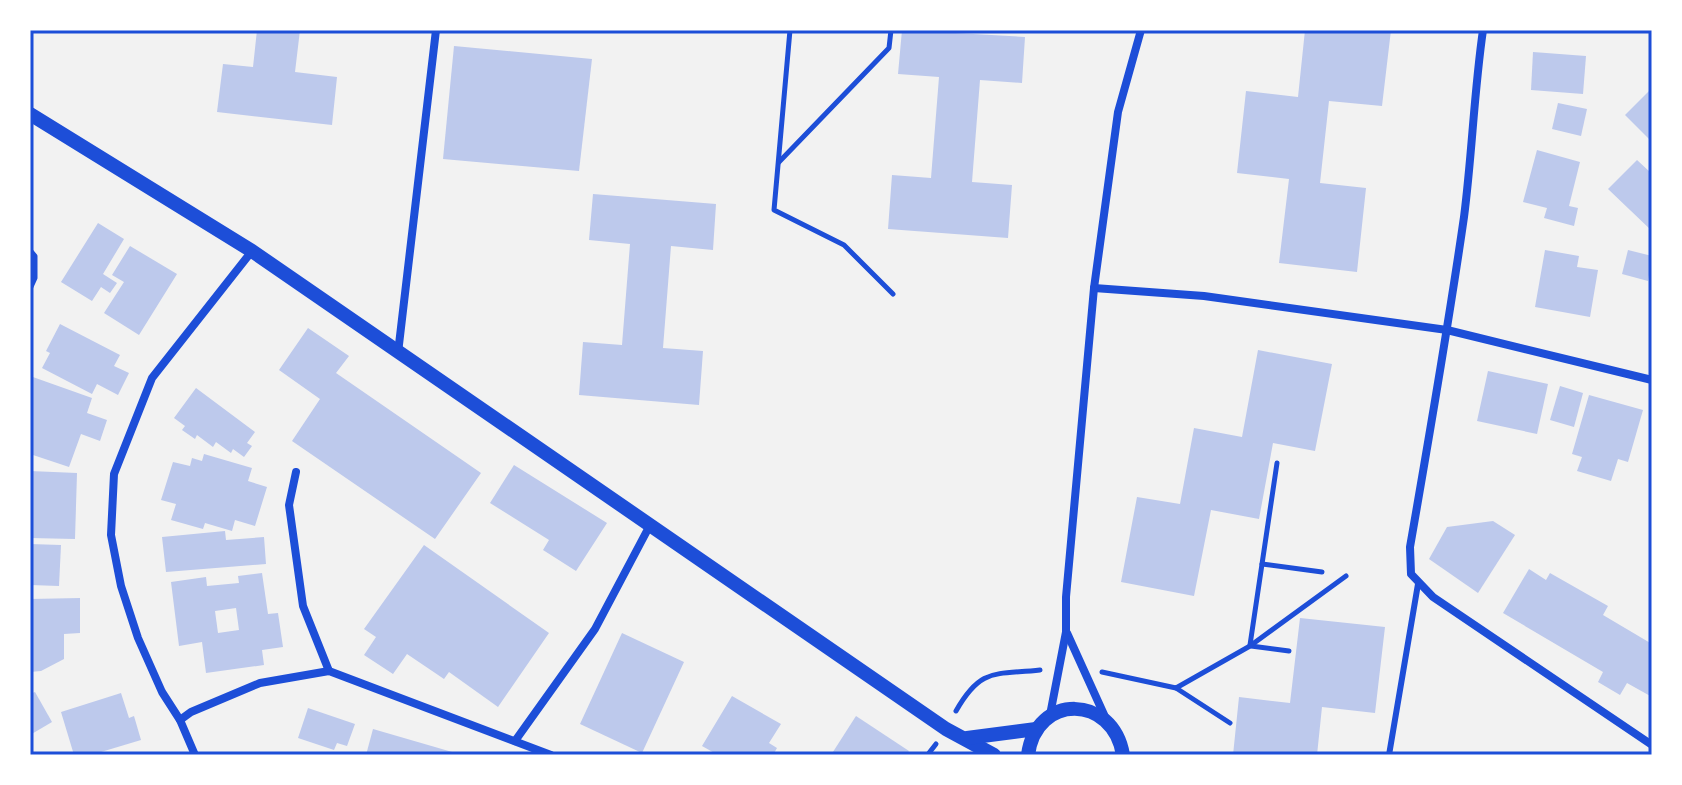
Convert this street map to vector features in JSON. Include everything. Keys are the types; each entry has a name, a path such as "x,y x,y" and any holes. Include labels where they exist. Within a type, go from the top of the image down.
{"street":[{"path":"398,354 436,30"},
{"path":"1050,715 1066,632 1066,597 1094,288 1118,112 1141,30"},
{"path":"1483,30 1464,213 1410,547 1411,574 1433,597 1652,745"},
{"path":"30,114 252,251 946,729 994,755"},
{"path":"195,755 150,665 121,586 111,535 114,474 152,378 252,251"},
{"path":"1094,288 1204,296 1447,330 1652,380"},
{"path":"296,472 289,505 303,606 329,671"},
{"path":"515,741 595,629 649,527"},
{"path":"1066,632 1106,720 1121,742 1123,755"},
{"path":"180,720 191,712 260,683 329,671 551,755"},
{"path":"1028,755 1036,729 1050,715 1079,709 1093,712 1106,720"},
{"path":"967,738 1036,729"}],"lane":[{"path":"1389,755 1418,584"}],"path":[{"path":"790,30 774,210 844,245 893,294"},
{"path":"778,163 889,48 891,30"},
{"path":"30,250 35,256 35,278 30,289"},
{"path":"1250,646 1277,463"},
{"path":"1262,564 1322,572"},
{"path":"1176,688 1250,646 1346,576"},
{"path":"1250,646 1289,651"},
{"path":"1082,667 1176,688 1230,723"},
{"path":"946,729 968,690 986,677 1005,672 1059,668"}],"building":[{"path":"257,30 300,30 295,72 337,77 332,125 217,112 223,64 253,67"},
{"path":"902,30 1025,37 1022,83 980,80 972,182 1012,185 1008,238 888,229 892,175 931,178 939,77 898,74"},
{"path":"1305,30 1391,30 1382,106 1329,101 1320,183 1366,188 1357,272 1279,263 1289,179 1237,173 1246,91 1298,97"},
{"path":"454,46 592,59 579,171 443,159"},
{"path":"1533,52 1586,56 1583,94 1531,90"},
{"path":"1652,88 1652,137 1650,140 1625,115"},
{"path":"1558,103 1587,109 1581,136 1552,129"},
{"path":"1537,150 1580,162 1569,206 1578,208 1574,226 1544,218 1547,208 1523,202"},
{"path":"1637,160 1652,171 1652,231 1608,189"},
{"path":"593,194 716,204 713,250 671,246 663,348 703,351 699,405 579,395 583,342 622,345 630,244 589,240"},
{"path":"98,223 124,239 103,274 117,283 110,293 101,287 92,301 61,282"},
{"path":"130,246 177,274 139,335 104,313 124,282 112,275"},
{"path":"1545,250 1579,256 1577,267 1598,270 1590,317 1535,307"},
{"path":"1628,250 1652,256 1648,281 1622,274"},
{"path":"60,324 120,355 114,366 129,373 118,395 97,384 92,394 42,368 50,353 46,351"},
{"path":"308,328 349,356 336,373 481,473 435,539 292,441 320,399 279,370"},
{"path":"1258,350 1332,364 1315,451 1273,443 1259,519 1211,510 1194,596 1121,582 1137,497 1180,504 1194,428 1242,437"},
{"path":"1488,371 1548,384 1537,434 1477,421"},
{"path":"30,376 92,398 87,413 107,420 100,441 81,434 69,467 30,454"},
{"path":"1560,386 1583,393 1574,427 1550,420"},
{"path":"196,388 255,432 247,443 252,446 244,457 233,449 231,453 216,442 213,447 197,435 195,439 182,430 185,426 174,418"},
{"path":"1589,395 1643,410 1628,462 1618,459 1611,481 1577,471 1582,457 1572,454"},
{"path":"204,454 252,468 248,481 267,487 255,526 235,520 232,531 205,523 203,529 171,520 176,504 161,500 173,462 190,466 192,458 202,461"},
{"path":"514,465 607,523 576,571 543,550 549,540 490,503"},
{"path":"30,471 77,473 75,539 30,538"},
{"path":"1493,521 1515,535 1478,593 1429,559 1447,527"},
{"path":"225,531 226,540 264,537 266,564 166,572 162,537"},
{"path":"30,544 61,545 59,586 30,585"},
{"path":"424,545 549,633 498,707 449,672 444,679 407,654 393,674 364,655 376,637 364,629"},
{"path":"1529,569 1546,580 1550,573 1608,606 1603,615 1652,644 1652,697 1627,683 1620,695 1598,682 1603,672 1503,613"},
{"path":"262,573 268,614 278,613 283,647 262,650 264,665 206,673 202,642 179,646 171,582 206,577 207,586 239,583 238,576","holes":["236,608 239,630 218,633 215,611"]},
{"path":"80,598 80,633 64,634 64,659 41,671 30,672 30,599"},
{"path":"1300,618 1385,627 1375,713 1322,707 1317,755 1233,755 1239,697 1290,703"},
{"path":"622,633 684,662 642,753 580,724"},
{"path":"35,692 52,722 30,735 30,694"},
{"path":"121,693 129,718 134,716 141,740 91,755 74,755 61,712"},
{"path":"732,696 781,724 769,743 777,748 773,755 718,755 702,746"},
{"path":"308,708 355,724 347,746 337,743 334,750 298,738"},
{"path":"856,716 909,751 906,755 831,755"},
{"path":"373,729 459,754 459,755 366,755"}]}
